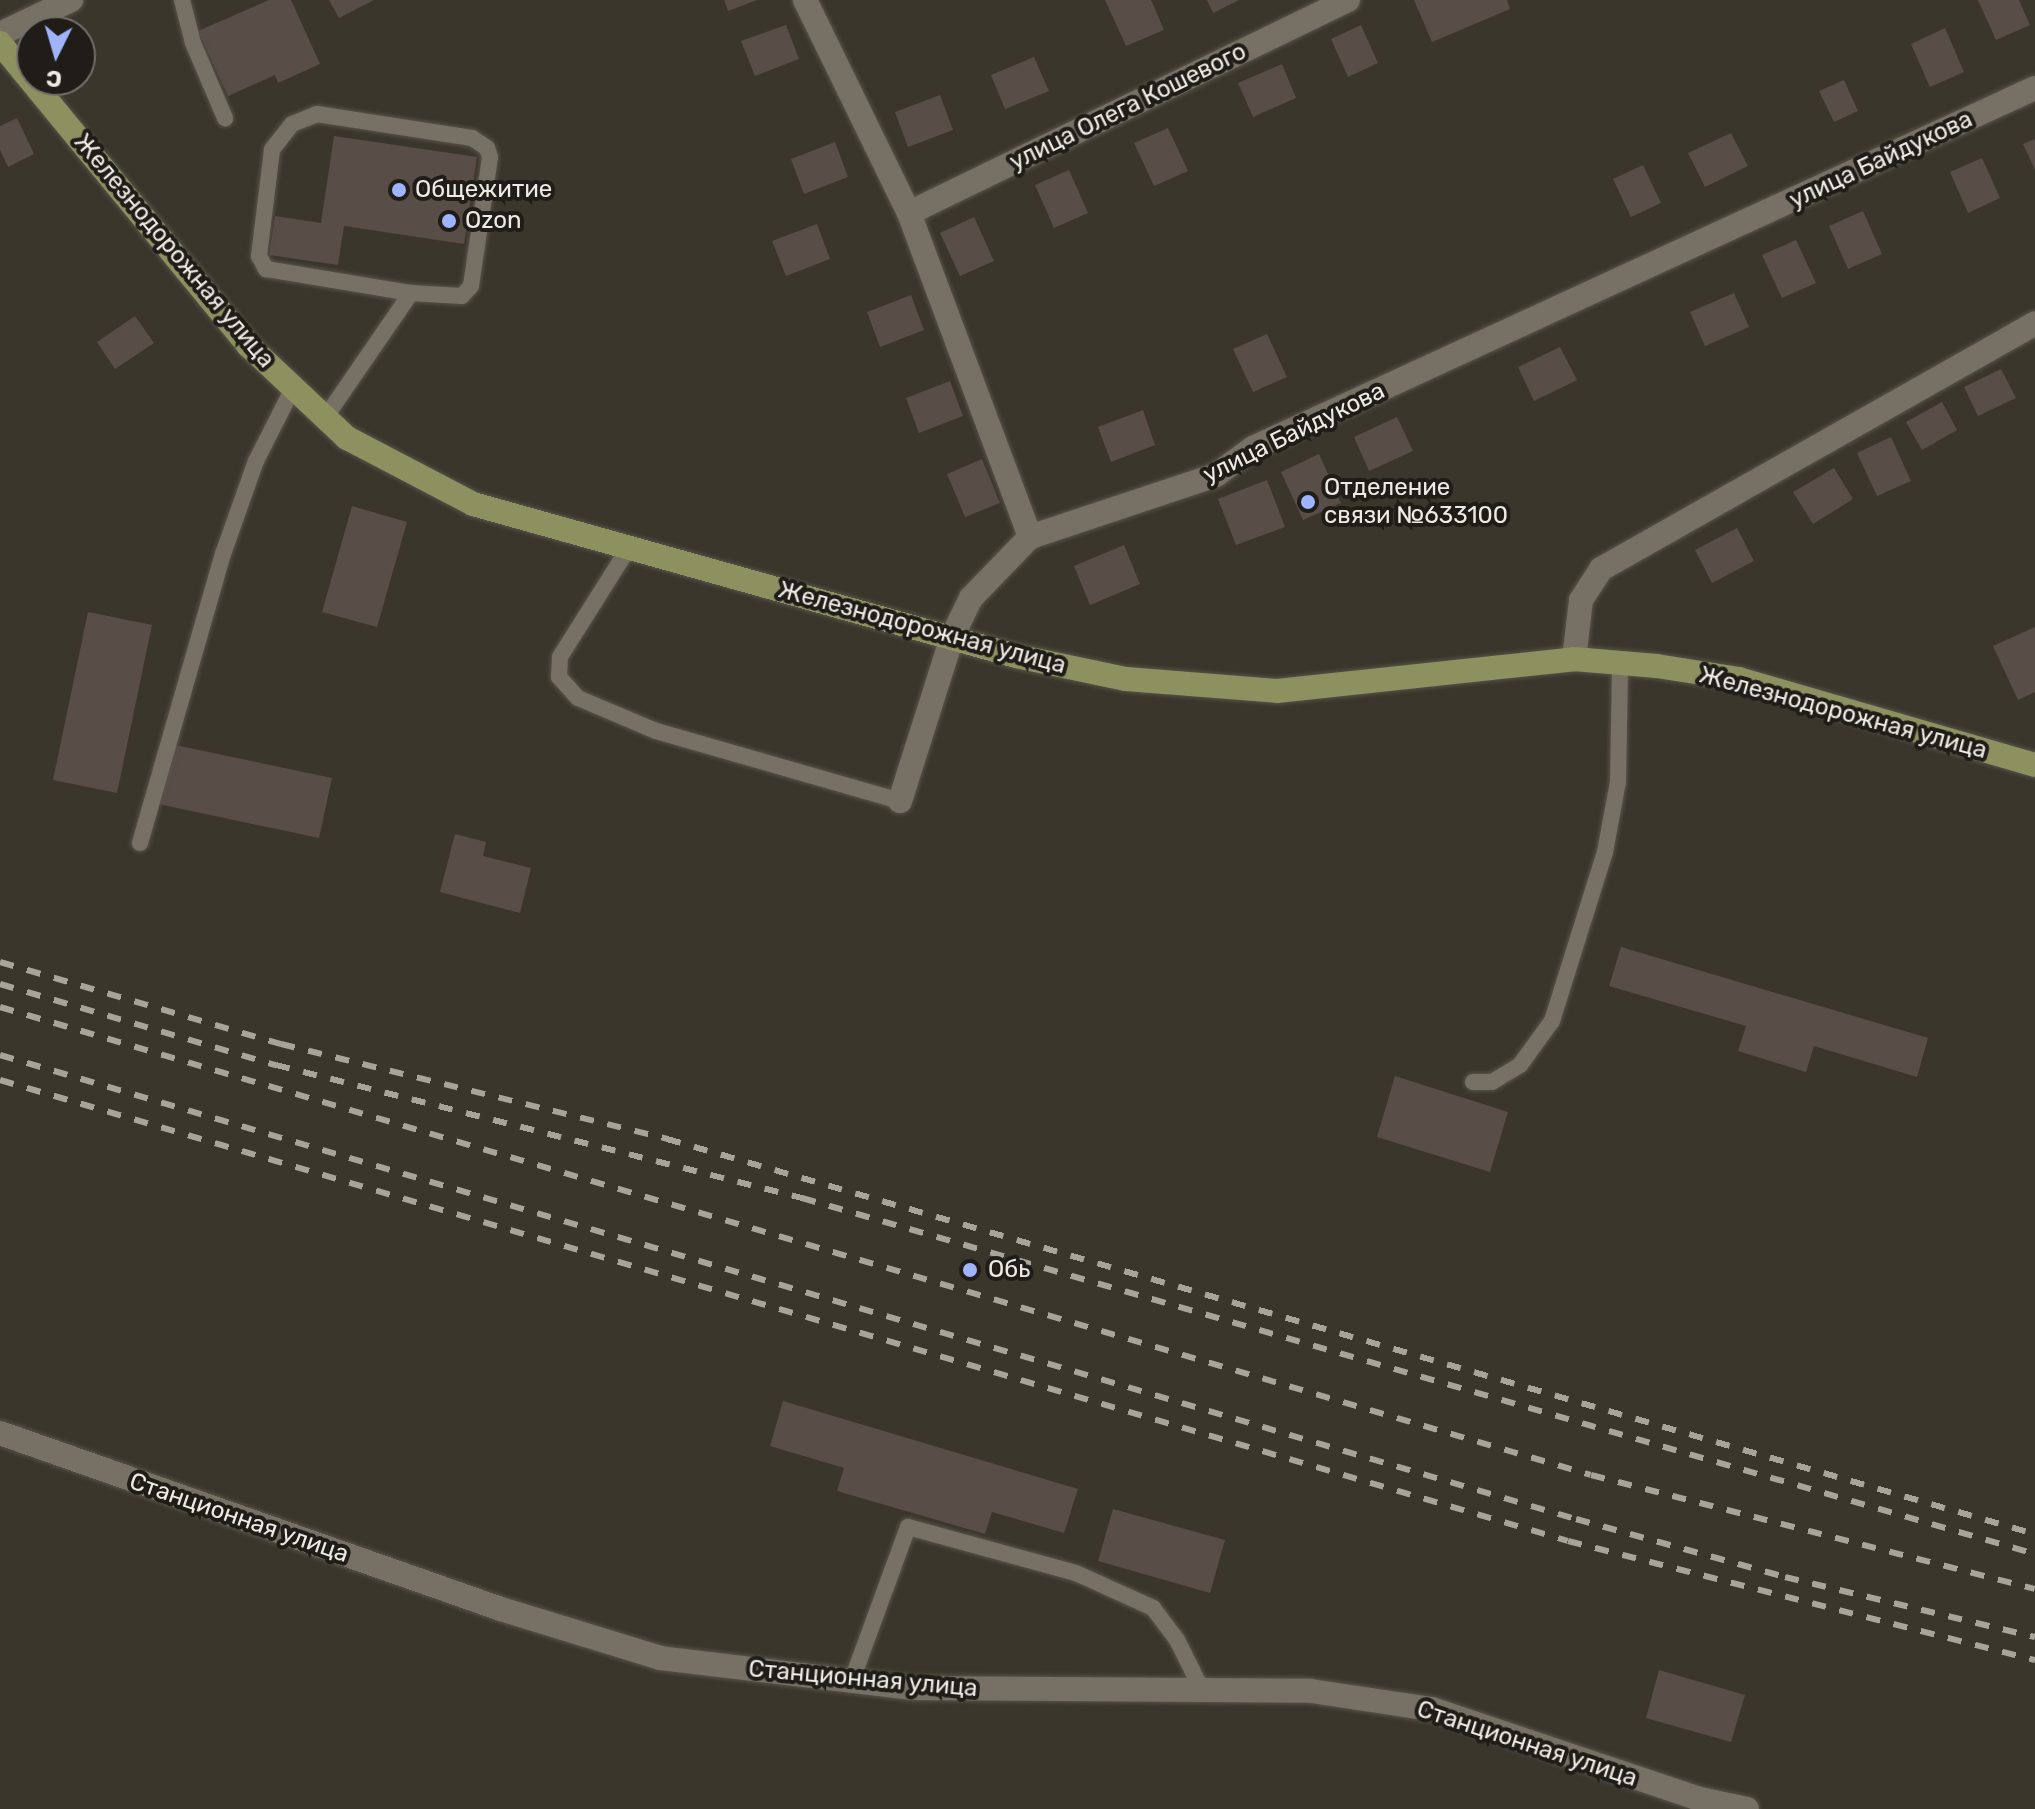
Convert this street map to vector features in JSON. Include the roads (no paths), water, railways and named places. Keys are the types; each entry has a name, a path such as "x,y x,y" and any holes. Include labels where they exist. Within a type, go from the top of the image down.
{"main road":[{"name":"Железнодорожная улица","path":"0,43 249,346 347,438 473,504 952,637 1126,679 1277,691 1574,659 1620,663 1739,679 2035,765"}],"street":[{"path":"0,34 71,0"},
{"path":"805,0 909,213 1030,537 971,598 952,637 900,801"},
{"name":"улица Олега Кошевого","path":"909,213 1348,0"},
{"name":"улица Байдукова","path":"1030,537 1216,475 1253,448 2035,88"},
{"path":"1574,659 1581,600 1601,569 2035,323"},
{"name":"Станционная улица","path":"0,1433 501,1609 660,1658 911,1688 1031,1692 1201,1688 1311,1691 1432,1709 1638,1780 1747,1809"}],"lane":[{"path":"182,0 193,43 225,118"},
{"path":"317,114 472,138 487,148 471,286 462,296 447,298 411,293 266,269 259,256 272,150 292,124 317,114"},
{"path":"325,418 411,293"},
{"path":"140,843 223,554 256,461 293,388"},
{"path":"628,549 560,657 559,677 578,698 656,731 900,801"},
{"path":"1473,1082 1492,1082 1520,1065 1552,1021 1605,852 1618,782 1620,663"},
{"path":"852,1680 908,1527 1076,1573 1153,1608 1177,1640 1201,1688"}],"railway":[{"path":"0,962 281,1044 667,1139 2035,1534"},
{"path":"0,984 276,1065 802,1198 2035,1554"},
{"path":"0,1007 1591,1475 2035,1589"},
{"path":"0,1055 1576,1519 1785,1577 2035,1637"},
{"path":"0,1080 1568,1541 2035,1660"}],"place":[{"name":"Общежитие","path":"399,190"},
{"name":"Ozon","path":"449,221"},
{"name":"Отделение связи №633100","path":"1308,502"},
{"name":"Обь","path":"970,1270"}]}
